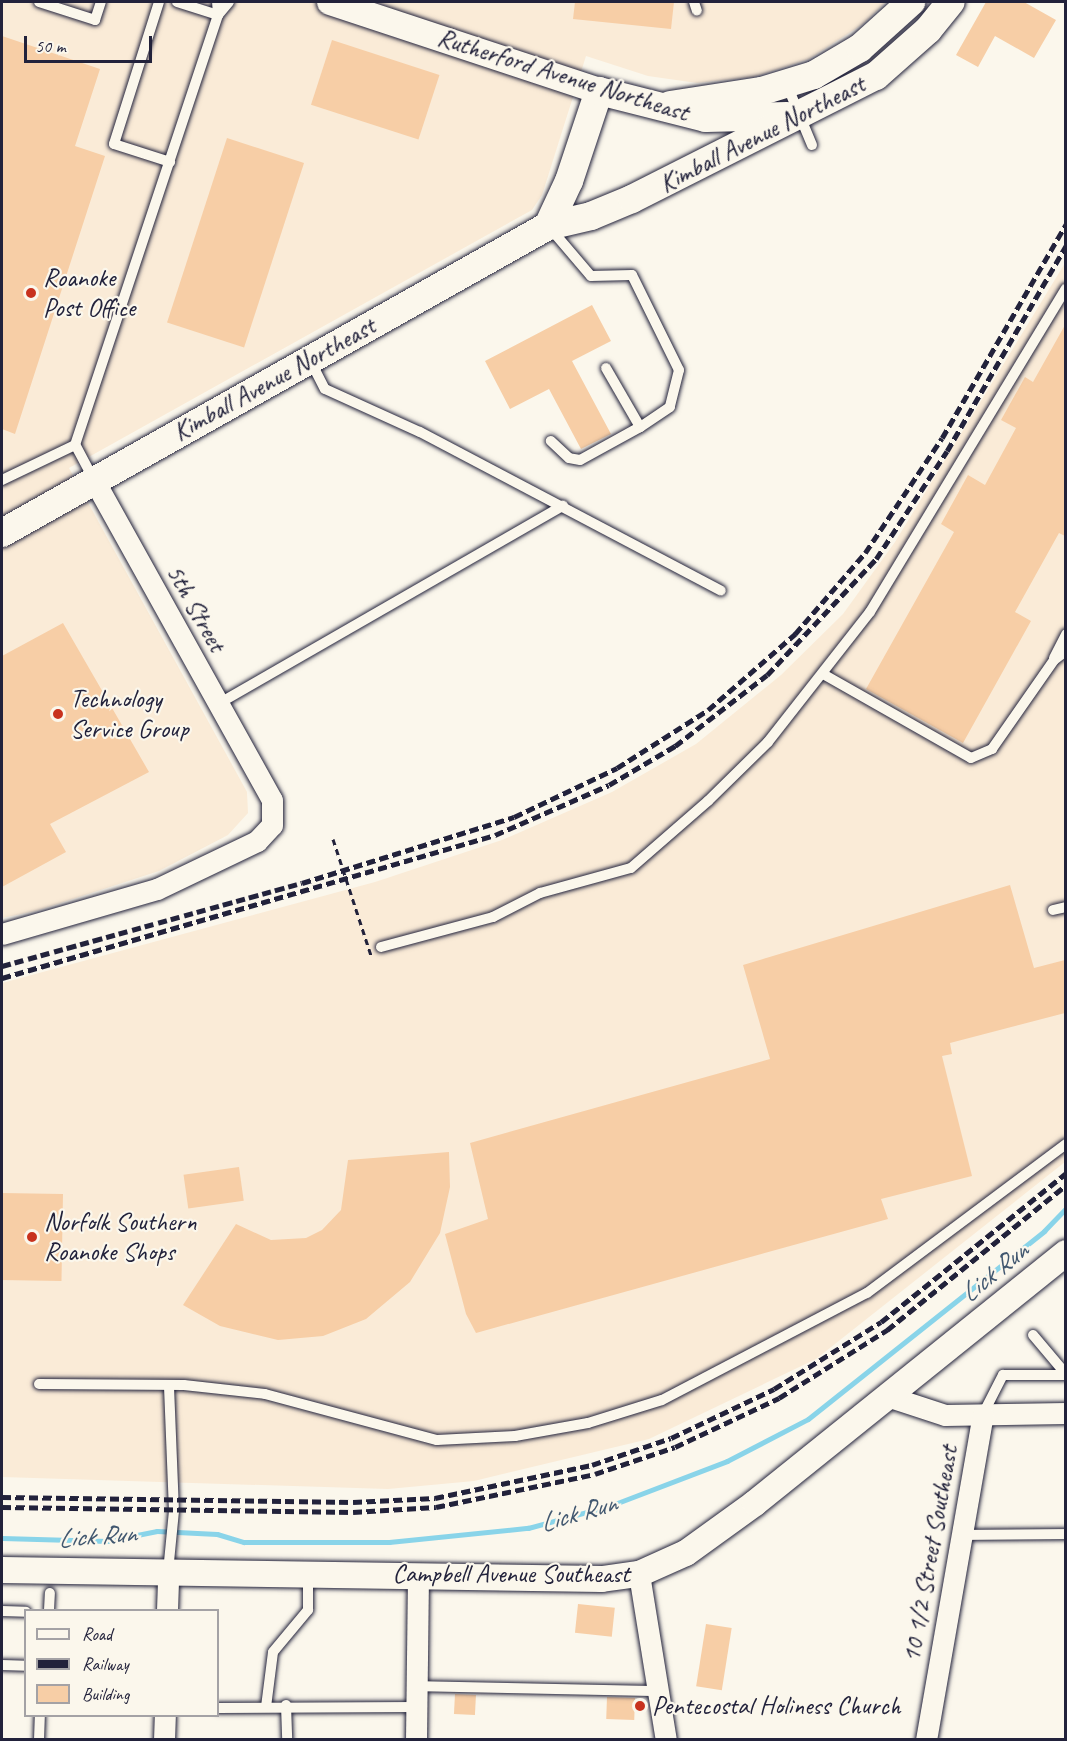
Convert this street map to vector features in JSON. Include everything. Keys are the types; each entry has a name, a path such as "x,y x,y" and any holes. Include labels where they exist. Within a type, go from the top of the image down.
{"main road":[{"name":"Kimball Avenue Northeast","path":"662,106 787,84 860,48 911,2"},
{"name":"Kimball Avenue Northeast","path":"2,533 548,226 591,216 632,200 876,76 928,30 951,2"},
{"name":"Rutherford Avenue Northeast","path":"599,91 706,118 800,116"},
{"path":"548,226 569,181 599,91"}],"street":[{"name":"Rutherford Avenue Northeast","path":"346,4 599,91"},
{"name":"5th Street","path":"2,934 157,889 256,841 272,825 274,814 272,800 94,480"},
{"name":"Campbell Avenue Southeast","path":"2,1570 168,1559 308,1574 602,1579 639,1574 686,1553 1065,1253"},
{"path":"886,1396 921,1411 983,1415 1065,1413"},
{"name":"10 1/2 Street Southeast","path":"926,1740 983,1415"},
{"path":"167,1609 168,1559"},
{"path":"639,1574 666,1740"},
{"path":"416,1740 418,1576"},
{"path":"164,1740 165,1717"}],"lane":[{"path":"39,2 95,20 101,2"},
{"path":"159,2 114,144 170,162"},
{"path":"177,2 218,15"},
{"path":"217,2 218,15"},
{"path":"2,480 75,445 218,15 229,2"},
{"path":"787,84 812,145"},
{"path":"548,226 591,276 632,275 671,348 679,370 670,407 640,427 580,460 568,458 551,441"},
{"path":"381,947 493,917 540,893 624,871 648,858 768,742 870,612 939,505 1065,289"},
{"path":"309,359 325,389 358,401 721,591"},
{"path":"606,368 640,427"},
{"path":"75,445 94,480"},
{"path":"218,704 563,507"},
{"path":"1050,666 1065,633"},
{"path":"823,674 971,758 992,749 1050,666 1065,651"},
{"path":"1053,910 1065,907"},
{"path":"39,1384 169,1385 271,1395 437,1440 515,1436 588,1422 662,1400 867,1293 1065,1144"},
{"path":"1033,1335 1065,1375"},
{"path":"983,1415 1003,1376 1065,1375"},
{"path":"168,1559 170,1519 174,1502 169,1385"},
{"path":"961,1535 1065,1534"},
{"path":"266,1707 273,1652 308,1610 308,1574"},
{"path":"49,1609 50,1593"},
{"path":"2,1611 24,1612"},
{"path":"2,1665 24,1665"},
{"path":"416,1686 659,1691"},
{"path":"286,1705 287,1740"},
{"path":"219,1707 286,1705 417,1707"},
{"path":"39,1740 40,1717"}],"path":[{"path":"333,839 371,955"}],"shaded area":[{"path":"2,2 886,2 863,24 809,59 754,77 697,83 648,76 586,56 542,195 532,210 69,468 247,792 248,813 228,835 159,871 36,911 2,918"},
{"path":"1065,263 1065,1162 816,1359 649,1439 474,1481 388,1489 2,1477 2,983 375,882 502,840 612,792 696,744 781,675 843,614 895,542"}],"building":[{"path":"575,2 674,2 671,29 573,19"},
{"path":"986,2 1024,2 1056,20 1034,58 995,36 978,67 956,55"},
{"name":"Roanoke Post Office","path":"2,36 100,69 75,146 105,156 15,434 2,429"},
{"path":"332,40 439,75 418,140 311,105"},
{"path":"227,138 304,163 244,348 167,323"},
{"path":"592,305 611,341 572,361 611,434 581,449 549,389 510,409 485,361"},
{"path":"1065,325 1065,536 1059,533 1015,612 1031,621 963,743 866,689 954,532 941,524 968,475 985,485 1016,428 1001,420 1025,377 1033,382"},
{"name":"Technology Service Group","path":"63,623 149,772 50,824 66,852 2,887 2,656"},
{"path":"1010,885 1034,968 1065,960 1065,1013 950,1043 952,1054 942,1056 972,1176 881,1199 888,1219 476,1333 466,1314 445,1234 488,1219 470,1143 770,1059 743,965"},
{"path":"449,1152 450,1187 440,1233 410,1282 366,1319 323,1336 278,1340 220,1326 183,1305 236,1224 271,1240 306,1238 322,1230 341,1210 348,1160"},
{"path":"239,1167 244,1201 188,1208 184,1175"},
{"name":"Norfolk Southern Roanoke Shops","path":"2,1193 63,1194 61,1281 2,1280"},
{"path":"578,1604 615,1608 612,1637 575,1633"},
{"path":"706,1624 732,1628 722,1690 696,1686"},
{"path":"455,1694 476,1695 475,1715 454,1714"},
{"path":"607,1697 635,1698 634,1720 606,1719"}],"waterway":[{"name":"Lick Run","path":"2,1538 107,1541 157,1531 217,1534 244,1542 389,1542 528,1528 612,1505 727,1461 808,1419 1044,1231 1066,1208"}],"railway":[{"path":"2,966 302,883 514,817 617,768 708,710 795,634 865,553 942,438 1066,224"},
{"path":"2,978 495,835 609,785 675,746 767,675 876,559 947,451 1066,246"},
{"path":"2,1497 353,1502 435,1498 592,1465 671,1438 774,1389 881,1322 1066,1173"},
{"path":"2,1507 353,1512 436,1507 595,1474 675,1447 779,1398 887,1330 1066,1185"}],"place":[{"name":"Roanoke Post Office","path":"31,293"},
{"name":"Technology Service Group","path":"58,714"},
{"name":"Norfolk Southern Roanoke Shops","path":"32,1237"},
{"name":"Pentecostal Holiness Church","path":"640,1706"}]}
